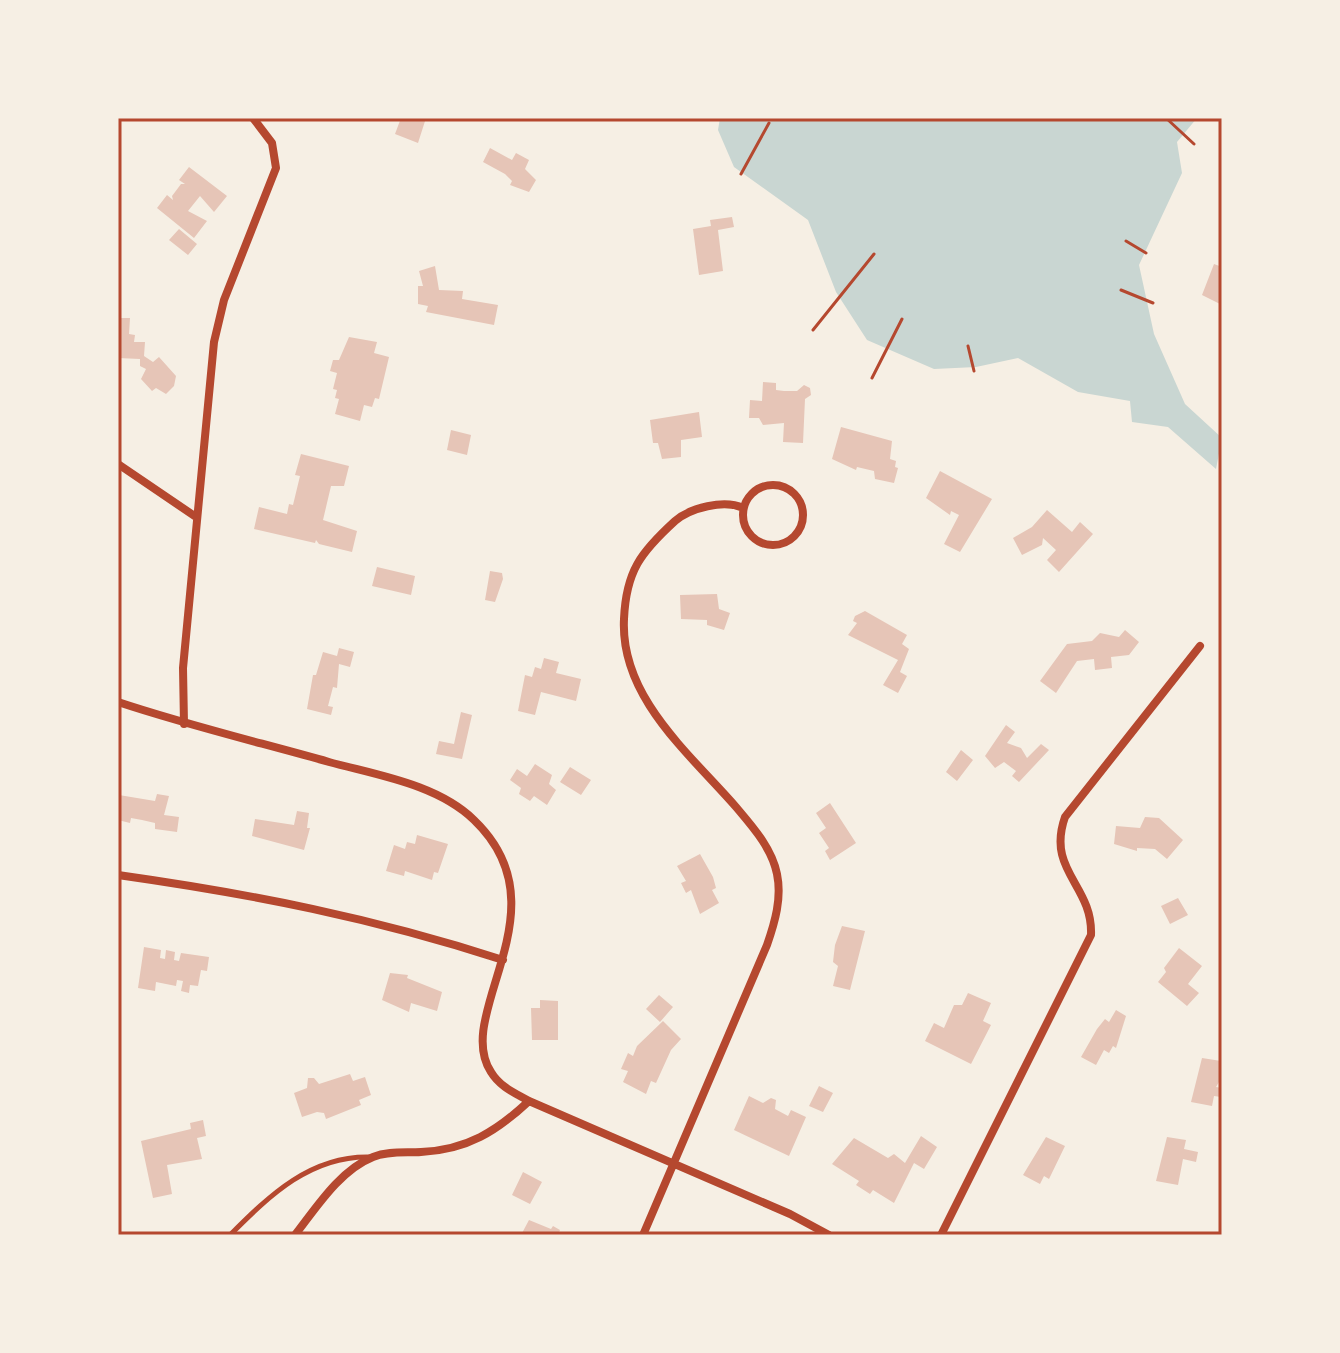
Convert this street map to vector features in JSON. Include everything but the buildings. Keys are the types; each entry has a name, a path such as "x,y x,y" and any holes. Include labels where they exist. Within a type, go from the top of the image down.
{"street":[{"path":"184,724 183,668 214,342 224,300 276,168 272,143 253,118"},
{"path":"118,464 196,517"},
{"path":"774,484 787,488 797,496 803,509 803,522 797,535 786,543 773,546 760,543 749,534 743,522 743,508 749,496 760,488 774,484"},
{"path":"643,1235 767,945 775,921 777,873 753,826 648,706 628,663 624,610 626,593 644,550 684,513 720,504 743,508"},
{"path":"941,1235 1091,935 1090,909 1060,854 1058,838 1065,817 1200,646"},
{"path":"118,702 184,724 406,784 451,803 473,819 498,851 513,912 484,1030 484,1054 490,1072 502,1086 529,1101 676,1163 829,1235"},
{"path":"118,875 392,925 503,960"},
{"path":"295,1235 343,1178 373,1157 475,1142 489,1136 529,1101"}],"lane":[{"path":"230,1235 284,1184 347,1156 373,1157"}],"path":[{"path":"1166,118 1194,144"},
{"path":"741,174 769,123"},
{"path":"1126,241 1146,253"},
{"path":"813,330 874,254"},
{"path":"1121,290 1153,303"},
{"path":"872,378 902,319"},
{"path":"968,346 974,371"}],"shaded area":[{"path":"720,118 1197,118 1177,142 1182,173 1139,265 1154,334 1185,404 1222,438 1216,469 1168,427 1132,422 1130,401 1078,392 1018,358 976,367 934,369 867,340 836,292 808,220 734,167 718,130"}]}
